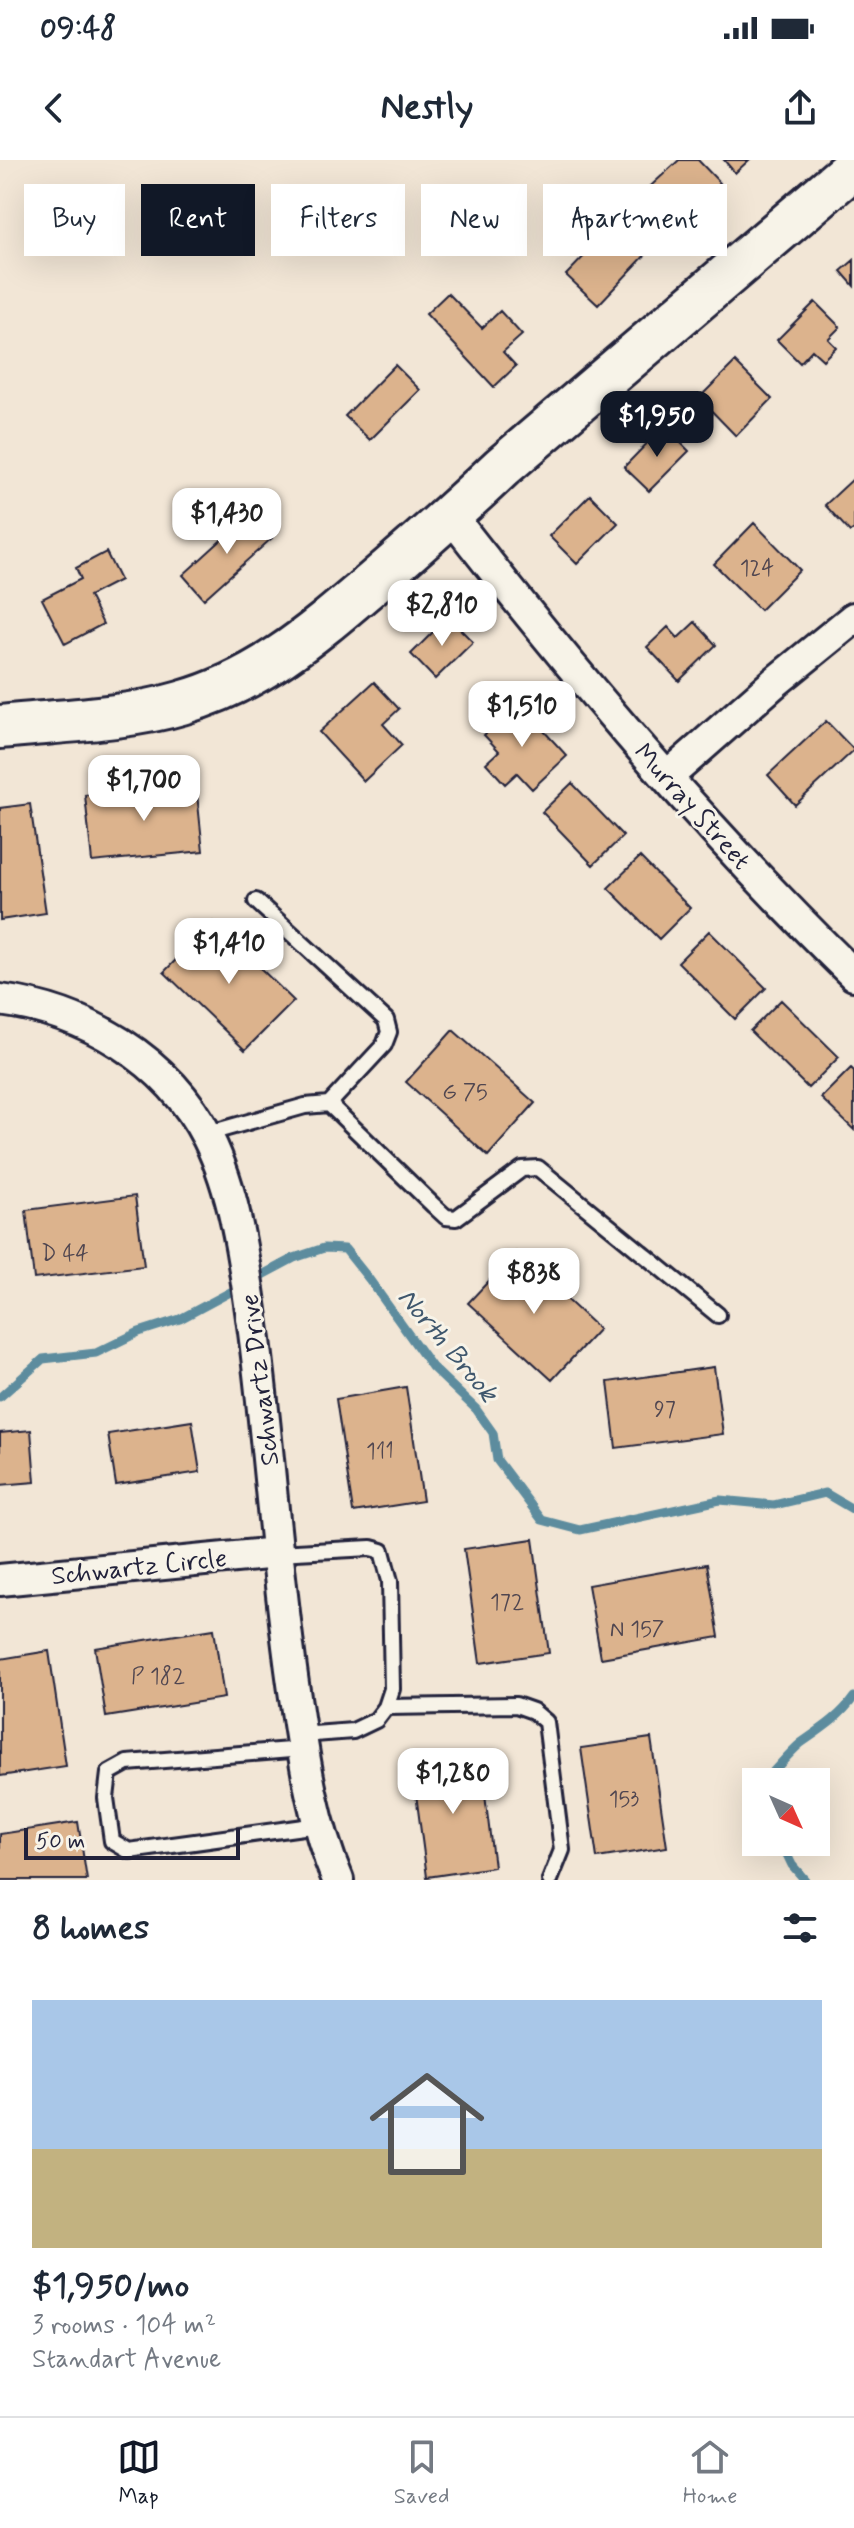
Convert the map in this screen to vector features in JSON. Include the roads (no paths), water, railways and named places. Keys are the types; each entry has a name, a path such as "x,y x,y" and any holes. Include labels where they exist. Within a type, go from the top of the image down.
{"street":[{"path":"0,727 180,704 218,691 299,646 451,516 502,467 854,167"},
{"name":"Murray Street","path":"451,516 547,638 667,777 788,911 854,975"},
{"path":"667,777 854,618"},
{"name":"Schwartz Drive","path":"0,1000 61,1013 113,1037 165,1079 206,1134 218,1159 245,1265 302,1742 318,1825 338,1880"},
{"name":"Schwartz Circle","path":"0,1580 277,1553"}],"lane":[{"path":"206,1134 305,1106 329,1104 384,1045 389,1032 386,1020 256,901"},
{"path":"329,1104 446,1217 456,1218 522,1169 538,1168 718,1315"},
{"path":"277,1553 371,1548 382,1551 390,1581 392,1689 386,1707 376,1720 353,1731 302,1742 127,1763 109,1773 106,1798 112,1841 129,1851 318,1825"},
{"path":"386,1707 516,1705 533,1711 546,1722 562,1850 550,1880"}],"waterway":[{"name":"North Brook","path":"0,1397 43,1359 96,1353 139,1332 180,1319 294,1258 324,1248 345,1249 432,1367 476,1409 493,1433 497,1460 542,1520 580,1530 720,1500 774,1505 825,1493 854,1510"},
{"name":"North Brook","path":"776,1768 801,1743 836,1717 854,1697"},
{"name":"North Brook","path":"788,1856 805,1880"}]}
